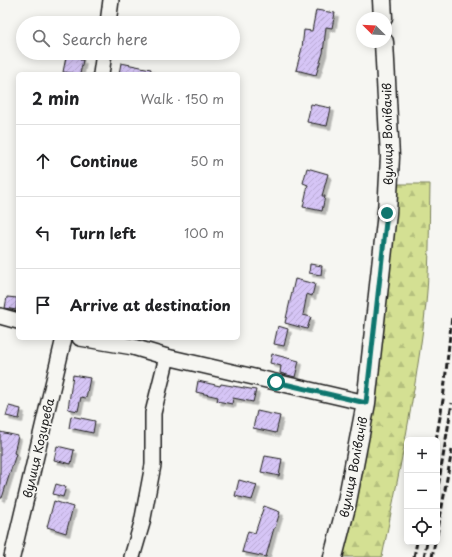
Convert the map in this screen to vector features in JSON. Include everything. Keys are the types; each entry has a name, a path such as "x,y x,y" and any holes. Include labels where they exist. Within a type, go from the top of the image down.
{"street":[{"path":"109,16 111,0"},
{"path":"382,0 383,12"},
{"name":"вулиця Волівачів","path":"333,557 346,507 366,403 387,213 390,157 384,48"},
{"path":"101,72 103,60"},
{"path":"0,316 16,320"},
{"name":"вулиця Козирева","path":"12,557 64,340"},
{"path":"92,340 133,347 366,403"},
{"path":"132,557 142,523 153,465 153,413 167,356"}],"green space":[{"path":"393,184 430,184 429,252 424,321 411,410 406,437 404,437 404,448 382,557 336,557"}],"building":[{"path":"316,10 335,13 332,28 326,27 323,53 316,75 296,70 302,48 304,30 312,31"},
{"path":"65,60 83,60 80,72 63,72"},
{"path":"121,63 151,69 150,72 119,72"},
{"path":"311,104 331,108 327,126 307,122"},
{"path":"307,168 328,174 322,196 325,196 322,211 303,207 308,185 303,183"},
{"path":"310,264 322,266 321,275 309,273"},
{"path":"295,279 315,284 312,296 307,294 303,315 311,317 307,329 285,323"},
{"path":"7,297 16,298 16,310 5,308"},
{"path":"278,326 288,329 284,346 274,344"},
{"path":"272,354 299,361 295,377 280,373 281,366 270,363"},
{"path":"73,375 90,378 86,398 81,397 78,411 68,409"},
{"path":"198,381 220,386 221,384 256,390 253,402 233,398 232,404 217,401 218,397 196,392"},
{"path":"9,406 21,409 19,419 6,416"},
{"path":"257,411 280,416 276,433 253,428"},
{"path":"71,416 95,421 93,433 69,428"},
{"path":"0,432 18,436 14,453 16,454 2,498 0,498"},
{"path":"57,446 74,450 71,464 54,460"},
{"path":"265,456 282,459 279,476 261,472"},
{"path":"239,480 257,485 252,500 235,496"},
{"path":"56,484 66,487 63,497 53,494"},
{"path":"54,501 73,507 66,533 47,527"},
{"path":"264,506 280,512 266,557 242,552 248,531 255,533"}],"railway":[{"path":"437,437 443,400 452,316"},
{"path":"440,475 452,403"},
{"path":"440,518 452,450"},
{"path":"414,557 416,545"},
{"path":"424,557 426,545"},
{"path":"432,557 434,545"}],"route":[{"path":"276,382 366,403 387,213"}]}
